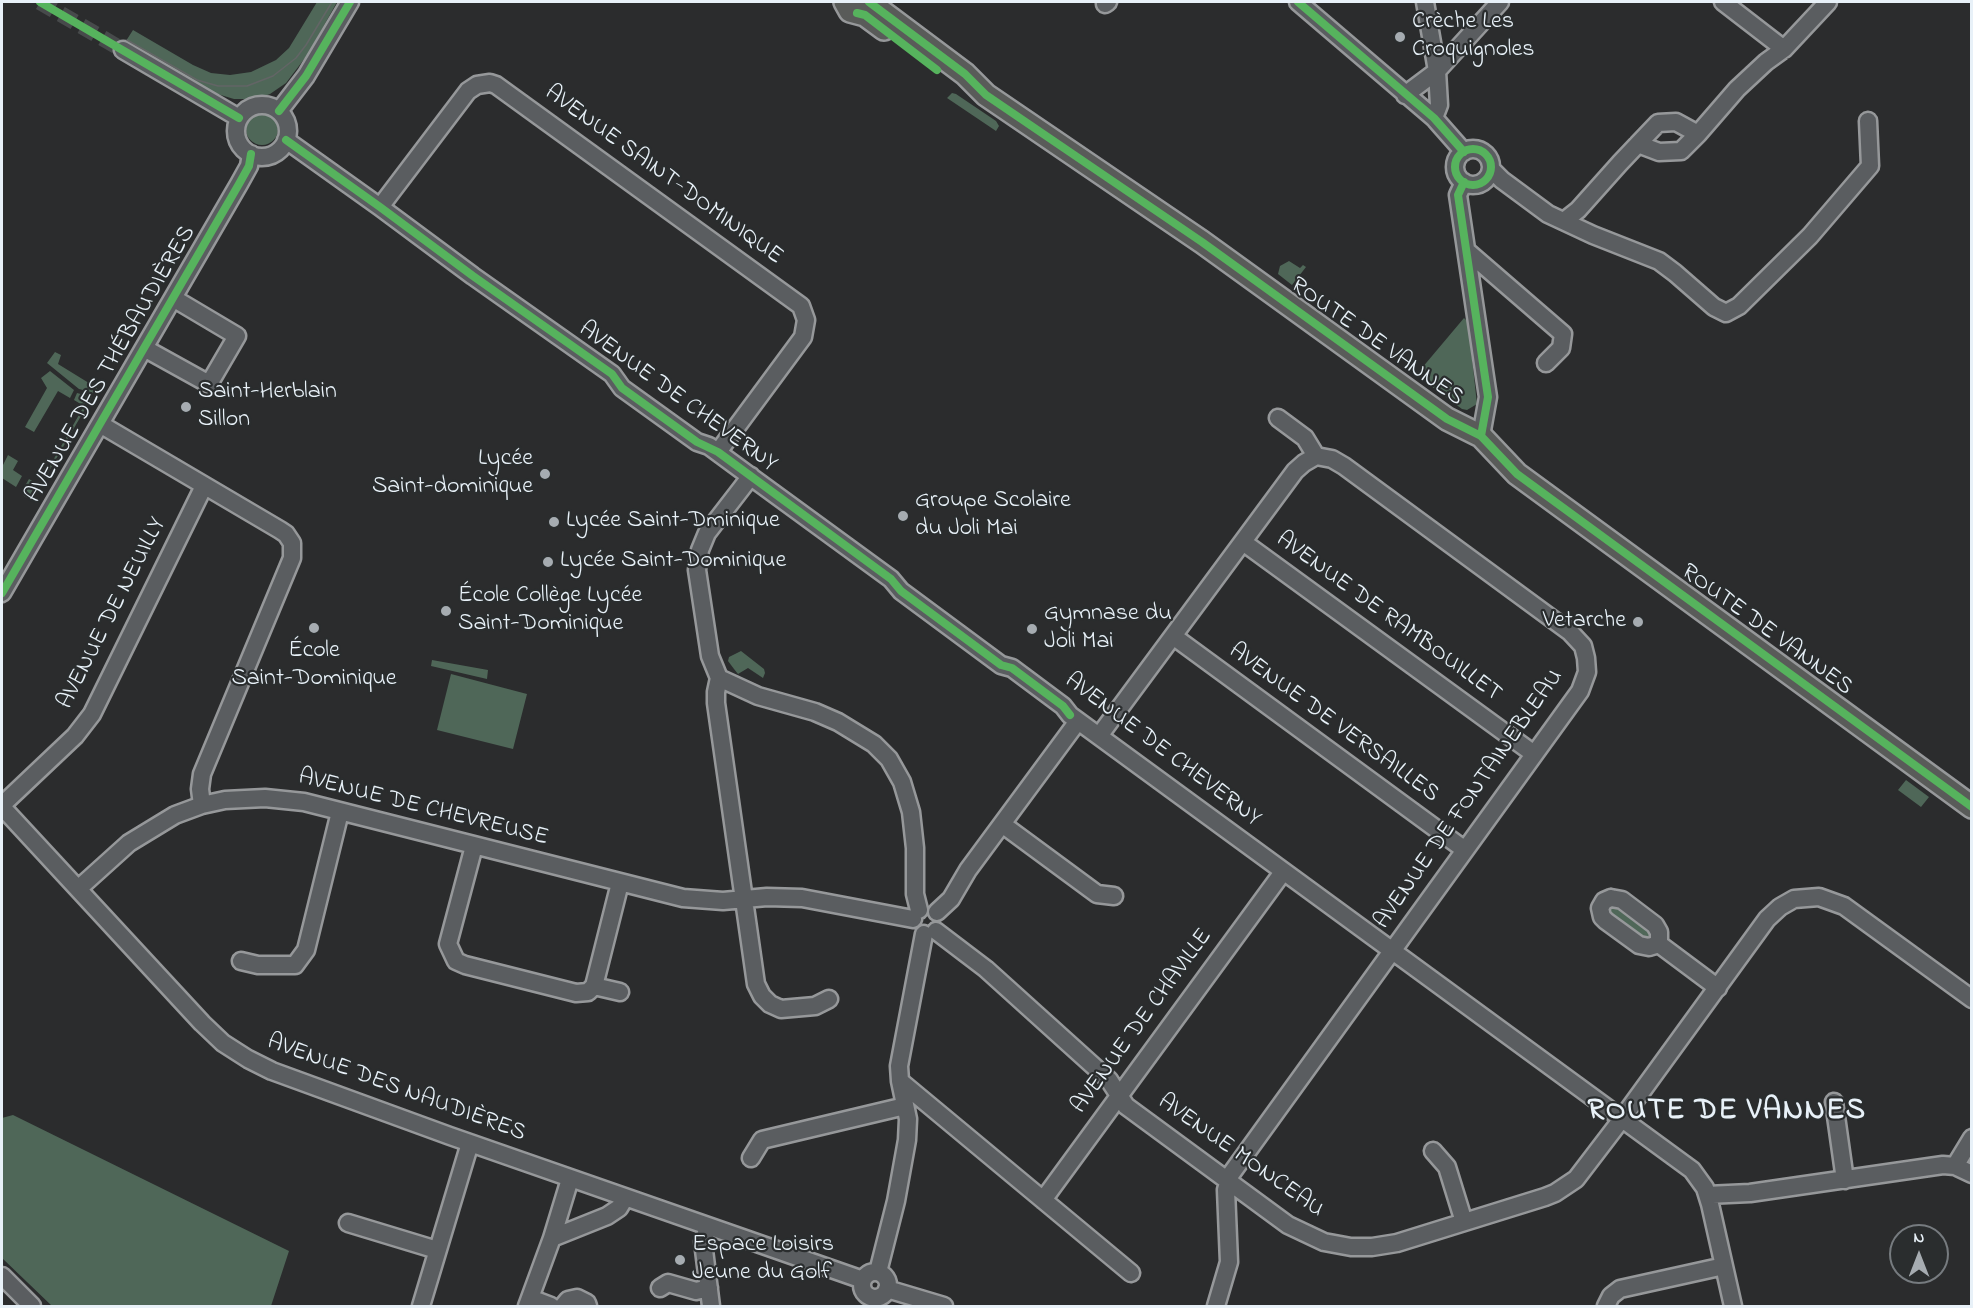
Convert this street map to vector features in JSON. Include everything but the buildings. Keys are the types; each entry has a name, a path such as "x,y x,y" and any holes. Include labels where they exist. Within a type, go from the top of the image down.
{"main road":[{"name":"ROUTE DE VANNES","path":"860,4 865,15 958,84 986,94 1202,242 1438,413 1481,436 1517,474 1971,807"}],"street":[{"path":"279,111 306,76 350,2"},
{"path":"1298,2 1434,118 1464,152"},
{"path":"1425,2 1437,71 1439,105 1434,118"},
{"path":"1405,95 1437,71 1500,2"},
{"path":"1723,2 1784,49"},
{"path":"1638,144 1659,152 1682,151 1737,89 1784,49 1828,2"},
{"path":"123,50 239,118"},
{"name":"AVENUE SAINT-DOMINIQUE","path":"380,207 468,92 477,85 490,83 496,85 792,299 801,306 804,312 806,320 803,337 718,452"},
{"path":"260,105 270,106 279,111 287,127 286,140 274,153 263,156 251,154 243,148 237,137 236,126 239,118 250,108 260,105"},
{"path":"1491,169 1486,180 1475,185 1464,182 1457,173 1456,167 1457,161 1464,152 1475,149 1481,151 1489,158 1491,169 1502,180 1539,208 1593,236 1659,261 1714,307 1726,313 1739,306 1810,236 1870,166 1868,121"},
{"path":"1564,221 1578,210 1658,123 1676,122 1698,134"},
{"name":"AVENUE DE CHEVERNY","path":"286,140 612,374 622,388 697,442 718,452 751,476 891,579 901,591 1001,665 1012,668 1056,700 1078,721 1692,1170 1702,1183 1707,1195 1732,1306"},
{"name":"AVENUE DES THÉBAUDIÈRES","path":"2,593 6,576 100,424 247,170 251,154"},
{"path":"1464,182 1458,195 1488,397 1481,436"},
{"path":"1467,250 1563,334 1561,348 1546,363"},
{"path":"144,348 209,384 237,336 173,298"},
{"path":"1099,736 1295,471 1304,462 1316,456 1305,438 1278,418"},
{"path":"100,424 286,534 294,549 202,774 200,789 202,805"},
{"name":"AVENUE DE FONTAINEBLEAU","path":"1227,1181 1234,1168 1584,685 1587,665 1583,646 1578,639 1344,466 1332,459 1316,456"},
{"path":"751,476 707,533 698,557 698,582 708,643 719,678 716,704 756,984 762,996 770,1004 781,1009 815,1006 829,999"},
{"name":"AVENUE DE NEUILLY","path":"2,806 75,736 92,714 204,486"},
{"name":"AVENUE DE RAMBOUILLET","path":"1243,542 1534,754"},
{"name":"AVENUE DE VERSAILLES","path":"1173,636 1465,850"},
{"path":"719,678 758,696 815,712 838,722 874,744 890,759 902,782 911,812 915,848 916,929 930,932"},
{"path":"937,912 951,899 968,870 1078,721"},
{"name":"AVENUE DE CHEVREUSE","path":"78,889 114,855 144,832 175,815 202,805 237,799 279,799 304,802 683,898 717,900 802,898 916,915"},
{"name":"AVENUE DES NAUDIÈRES","path":"2,806 202,1023 230,1048 256,1064 708,1227 870,1276"},
{"path":"241,961 258,965 295,964 306,950 340,812"},
{"path":"1002,824 1097,894 1114,896"},
{"path":"474,846 449,939 449,950 456,961 465,965 576,993 588,992 594,986 620,883"},
{"name":"AVENUE DE CHAVILLE","path":"1043,1200 1283,872"},
{"name":"AVENUE MONCEAU","path":"930,932 986,969 1109,1080 1126,1106 1297,1230 1339,1246 1372,1247 1397,1243 1545,1197 1567,1185 1581,1174 1623,1119 1767,919 1780,907 1794,899 1819,897 1844,906 1971,999"},
{"path":"916,915 929,908 937,912 940,924 930,932 899,1066 906,1112 907,1140 901,1178 870,1276 863,1291 869,1296 879,1298 944,1306"},
{"path":"1659,944 1718,988"},
{"path":"594,986 620,992"},
{"path":"900,1081 1131,1274"},
{"path":"1834,1102 1845,1180"},
{"path":"751,1158 762,1140 906,1112 921,1114 930,1107"},
{"path":"1955,1166 1971,1138"},
{"path":"421,1306 470,1143"},
{"path":"1433,1151 1447,1167 1464,1222"},
{"path":"1707,1195 1750,1193 1943,1166 1955,1166 1971,1174"},
{"path":"551,1306 529,1302 552,1239 570,1179"},
{"path":"1216,1306 1229,1262 1227,1181"},
{"path":"552,1239 614,1212 620,1208 625,1198"},
{"path":"561,1209 571,1230"},
{"path":"348,1223 437,1250"},
{"path":"708,1227 703,1242 711,1306"},
{"path":"1606,1306 1611,1296 1620,1289 1724,1266"},
{"path":"2,1276 32,1306"},
{"path":"870,1276 886,1278 879,1298"},
{"path":"660,1288 668,1283 696,1291 709,1288"},
{"path":"563,1306 568,1300 577,1298 587,1303 588,1306"}],"green space":[{"path":"317,2 337,2 308,54 286,83 270,94 257,99 234,99 204,90 124,44 133,30 211,73 230,75 251,72 276,60 289,48"},
{"path":"952,93 996,121 999,126 996,131 947,98"},
{"path":"262,113 273,118 278,129 273,140 262,145 251,140 246,129 251,118"},
{"path":"1289,261 1300,268 1303,265 1306,267 1292,285 1278,274 1280,266"},
{"path":"1464,318 1468,322 1477,404 1467,410 1462,409 1416,375"},
{"path":"55,352 61,355 58,364 97,388 94,393 79,389 47,363"},
{"path":"50,371 74,390 70,398 58,391 34,432 25,427 47,388 41,378"},
{"path":"77,393 92,397 34,497 29,495 27,498 22,491 29,479 39,485 84,406 74,400"},
{"path":"8,455 18,461 13,470 22,476 16,487 2,478 2,467"},
{"path":"741,651 764,669 763,678 748,668 738,674 728,661 729,657"},
{"path":"432,660 488,670 487,679 431,666"},
{"path":"451,674 527,694 513,749 437,730"},
{"path":"1906,780 1929,797 1921,807 1898,790"},
{"path":"1618,904 1655,936 1647,942 1609,916 1608,905"},
{"path":"13,1115 289,1251 271,1306 52,1306 2,1258 2,1118"}],"tunnel":[{"path":"40,2 123,50"}],"tram line":[{"path":"127,40 197,80 218,86 247,86 273,76 296,58 332,2"}],"cycle path":[{"path":"40,2 239,118"},
{"path":"279,111 306,76 350,2"},
{"path":"869,2 965,74 986,95 1202,242 1447,419 1481,436 1517,474 1972,807"},
{"path":"1298,2 1434,118 1464,152"},
{"path":"857,13 865,15 937,70"},
{"path":"286,140 612,374 622,388 697,442 718,452 891,579 901,591 1001,665 1012,668 1063,706 1070,715"},
{"path":"1473,149 1485,155 1491,167 1485,179 1473,185 1461,179 1455,167 1461,155 1473,149"},
{"path":"2,593 239,184 249,166 251,154"},
{"path":"1464,182 1458,195 1488,397 1481,436"}],"place":[{"name":"Crèche Les Croquignoles","path":"1400,37"},
{"name":"Saint-Herblain Sillon","path":"186,407"},
{"name":"Lycée Saint-dominique","path":"545,474"},
{"name":"Groupe Scolaire du Joli Mai","path":"903,516"},
{"name":"Lycée Saint-Dminique","path":"554,522"},
{"name":"Lycée Saint-Dominique","path":"548,562"},
{"name":"École Collège Lycée Saint-Dominique","path":"446,611"},
{"name":"Vetarche","path":"1638,622"},
{"name":"École Saint-Dominique","path":"314,628"},
{"name":"Gymnase du Joli Mai","path":"1032,629"},
{"name":"Espace Loisirs Jeune du Golf","path":"680,1260"}],"district":[{"name":"ROUTE DE VANNES","path":"1727,1113"}]}
